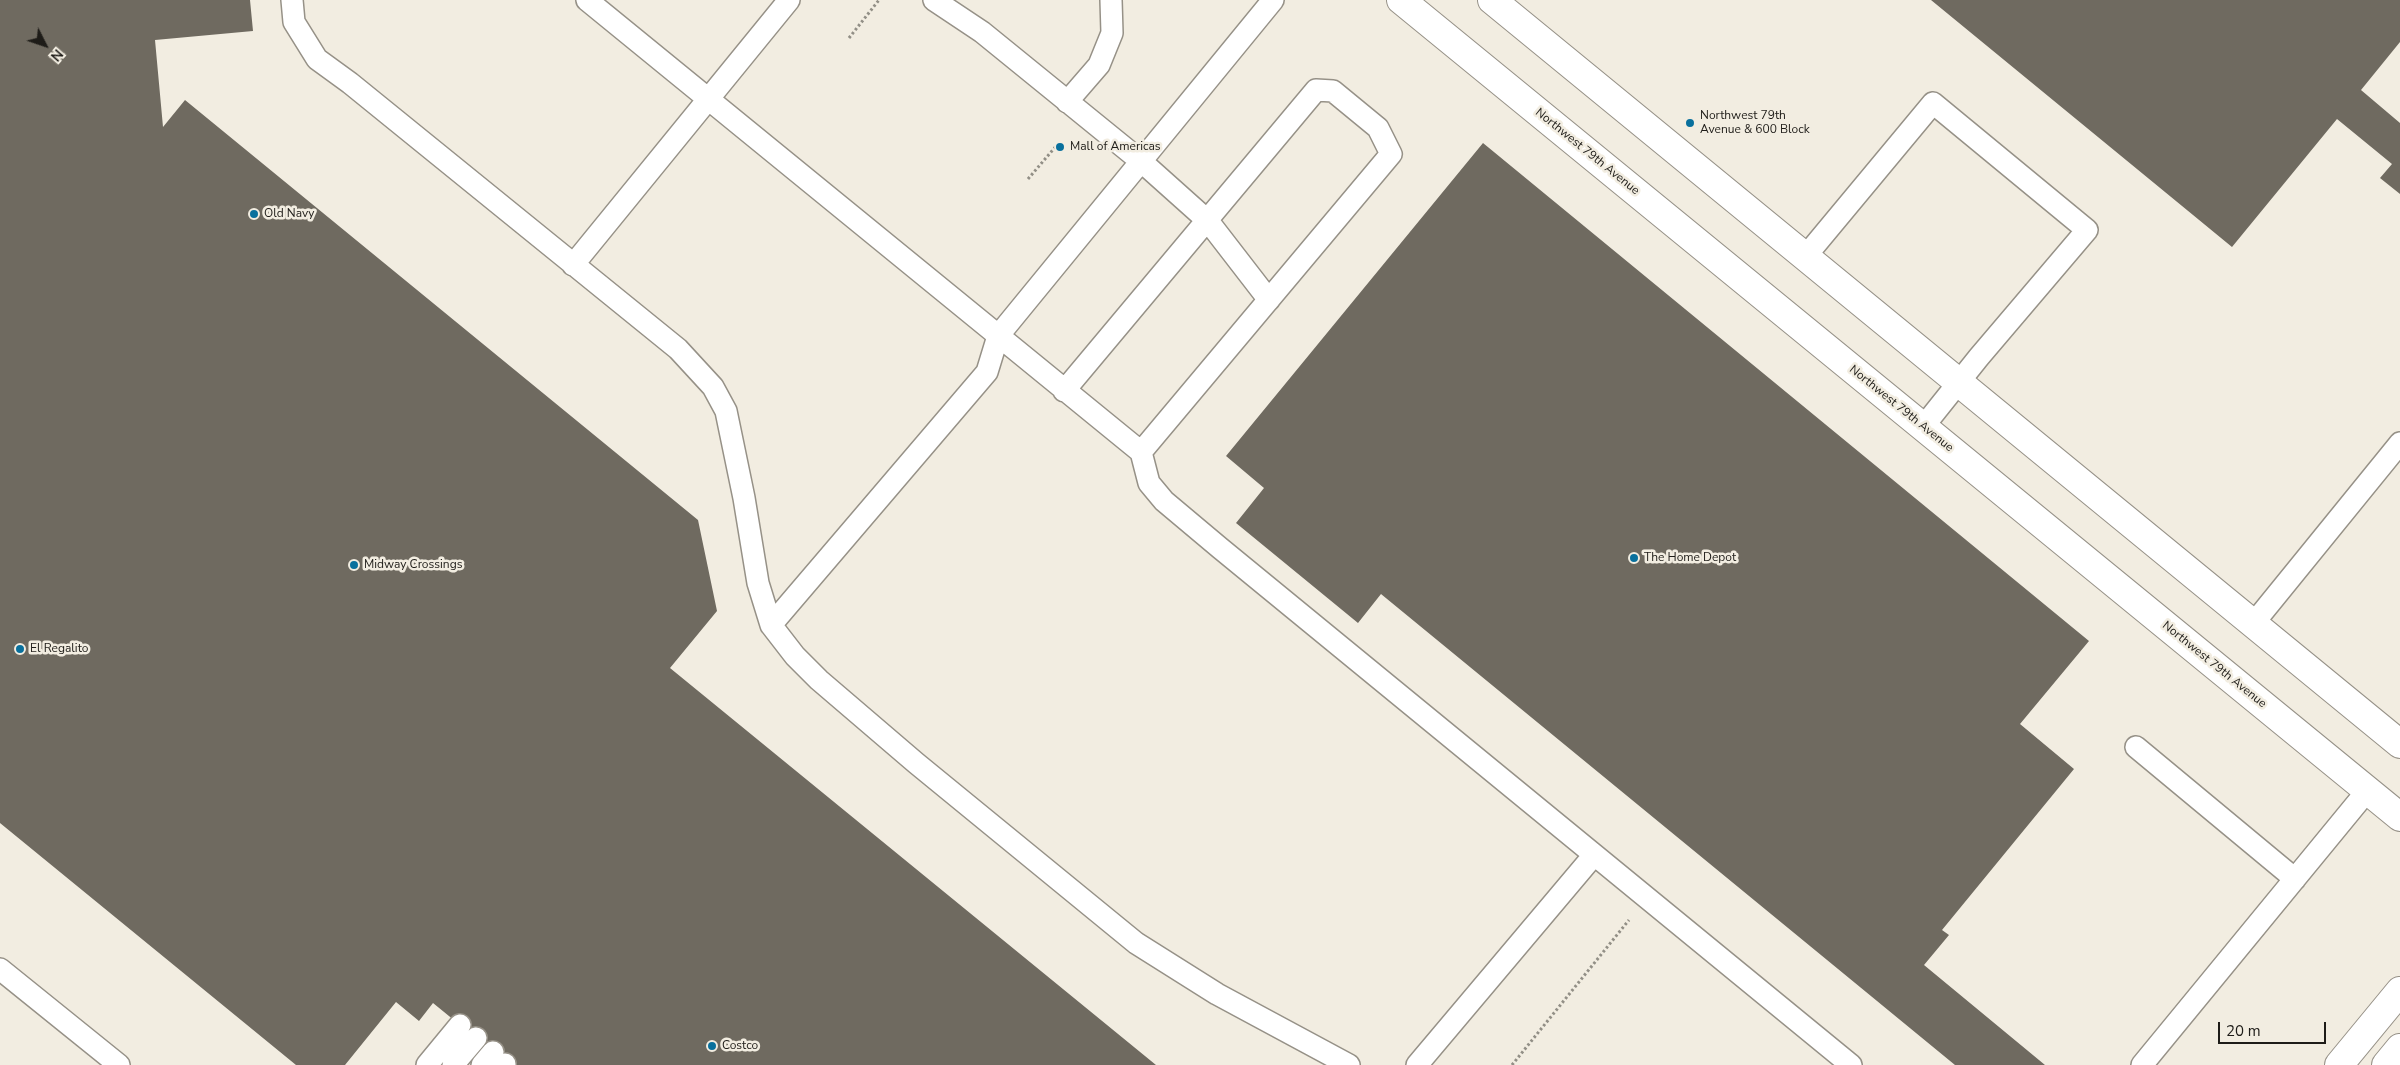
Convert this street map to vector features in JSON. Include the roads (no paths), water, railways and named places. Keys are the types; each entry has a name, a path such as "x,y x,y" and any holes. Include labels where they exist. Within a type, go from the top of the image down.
{"street":[{"name":"Northwest 79th Avenue","path":"1402,0 2400,817"},
{"path":"1492,0 2400,744"},
{"path":"2339,1065 2400,991"},
{"path":"2386,1065 2400,1048"}],"lane":[{"path":"292,0 294,22 316,59 350,83 678,349 695,366 717,395 726,411 744,498 758,583 771,625 795,656 819,680 924,769 1136,943 1217,994 1349,1065"},
{"path":"587,0 774,150 853,218 1141,452 1150,483 1164,501 1851,1065"},
{"path":"573,265 789,0"},
{"path":"934,0 982,32 1142,162 1208,221 1269,300"},
{"path":"1067,102 1099,65 1112,33 1111,0"},
{"path":"771,625 987,372 998,336 1273,0"},
{"path":"1064,391 1316,90 1333,91 1378,128 1392,154 1141,452"},
{"path":"1805,257 1933,103 2087,230 1958,383 1923,428"},
{"path":"2253,624 2400,443"},
{"path":"2136,747 2295,879"},
{"path":"2142,1065 2368,791"},
{"path":"1417,1065 1594,855"},
{"path":"0,969 119,1065"},
{"path":"426,1065 468,1031 453,1065"}],"place":[{"name":"Northwest 79th Avenue & 600 Block","path":"1690,123"},
{"name":"Mall of Americas","path":"1060,147"},
{"name":"Old Navy","path":"254,214"},
{"name":"The Home Depot","path":"1634,558"},
{"name":"Midway Crossings","path":"354,565"},
{"name":"El Regalito","path":"20,649"},
{"name":"Costco","path":"712,1046"}]}
